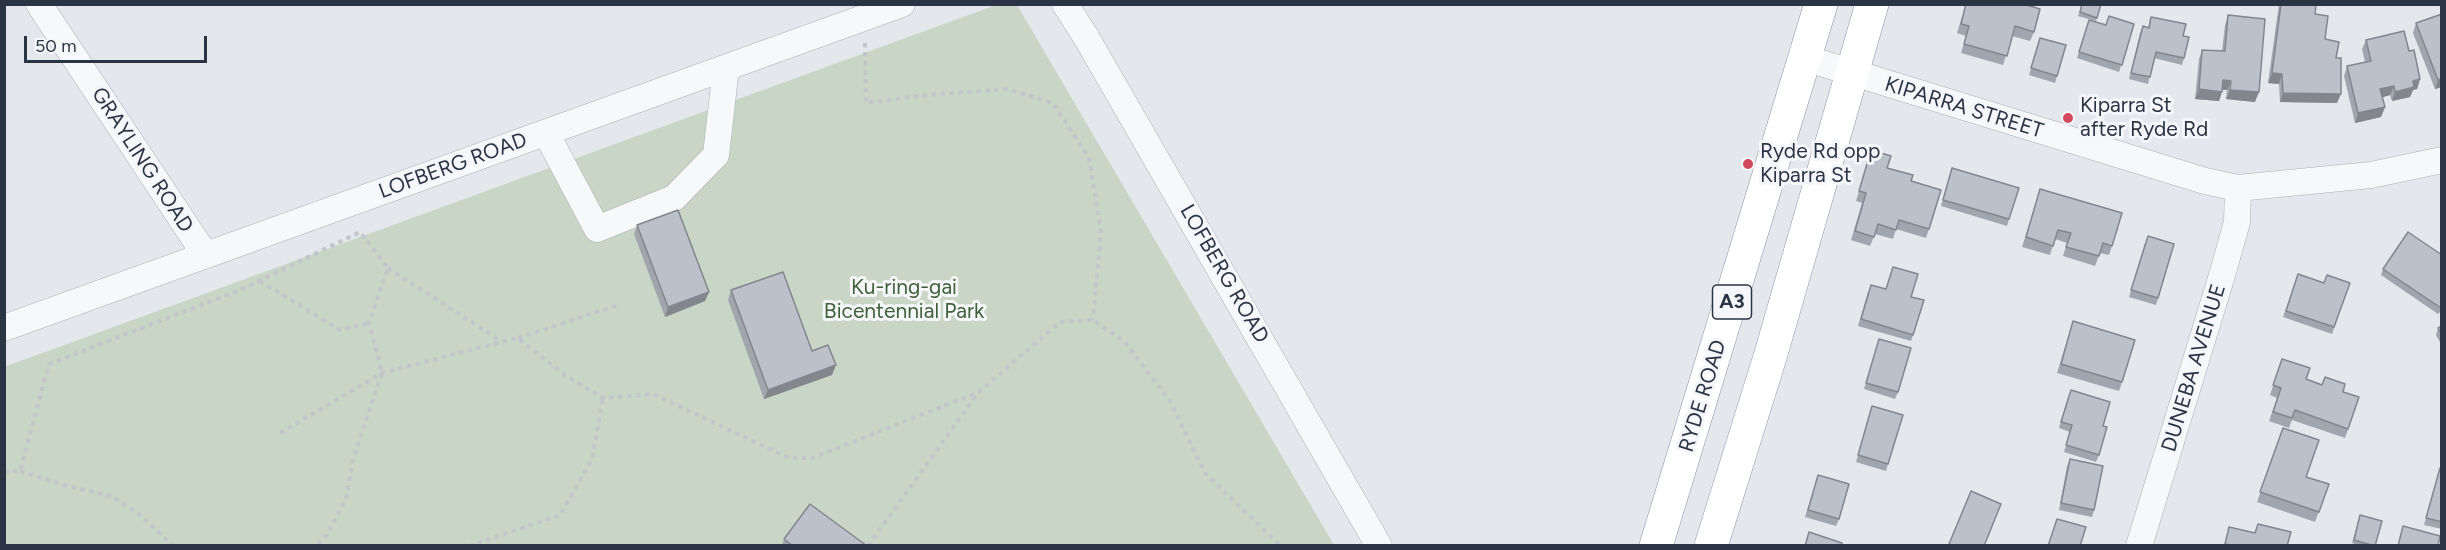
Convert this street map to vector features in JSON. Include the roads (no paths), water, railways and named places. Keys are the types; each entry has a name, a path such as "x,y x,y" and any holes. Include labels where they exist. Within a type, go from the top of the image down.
{"highway":[{"name":"RYDE ROAD","path":"1656,546 1821,4"},
{"name":"A3","path":"1711,546 1770,357 1872,4"}],"street":[{"name":"GRAYLING ROAD","path":"39,4 207,255"},
{"name":"LOFBERG ROAD","path":"4,328 726,68 861,11 902,4"},
{"name":"LOFBERG ROAD","path":"1065,4 1379,546"},
{"name":"KIPARRA STREET","path":"1805,58 2205,181 2238,188 2371,175 2442,160"},
{"path":"546,133 597,229 674,198 716,155 726,68"},
{"name":"DUNEBA AVENUE","path":"2139,546 2226,262 2237,222 2238,188"}],"place":[{"name":"Kiparra St after Ryde Rd","path":"2068,118"},
{"name":"Ryde Rd opp Kiparra St","path":"1748,164"}],"park label":[{"name":"Ku-ring-gai Bicentennial Park","path":"904,300"}]}
